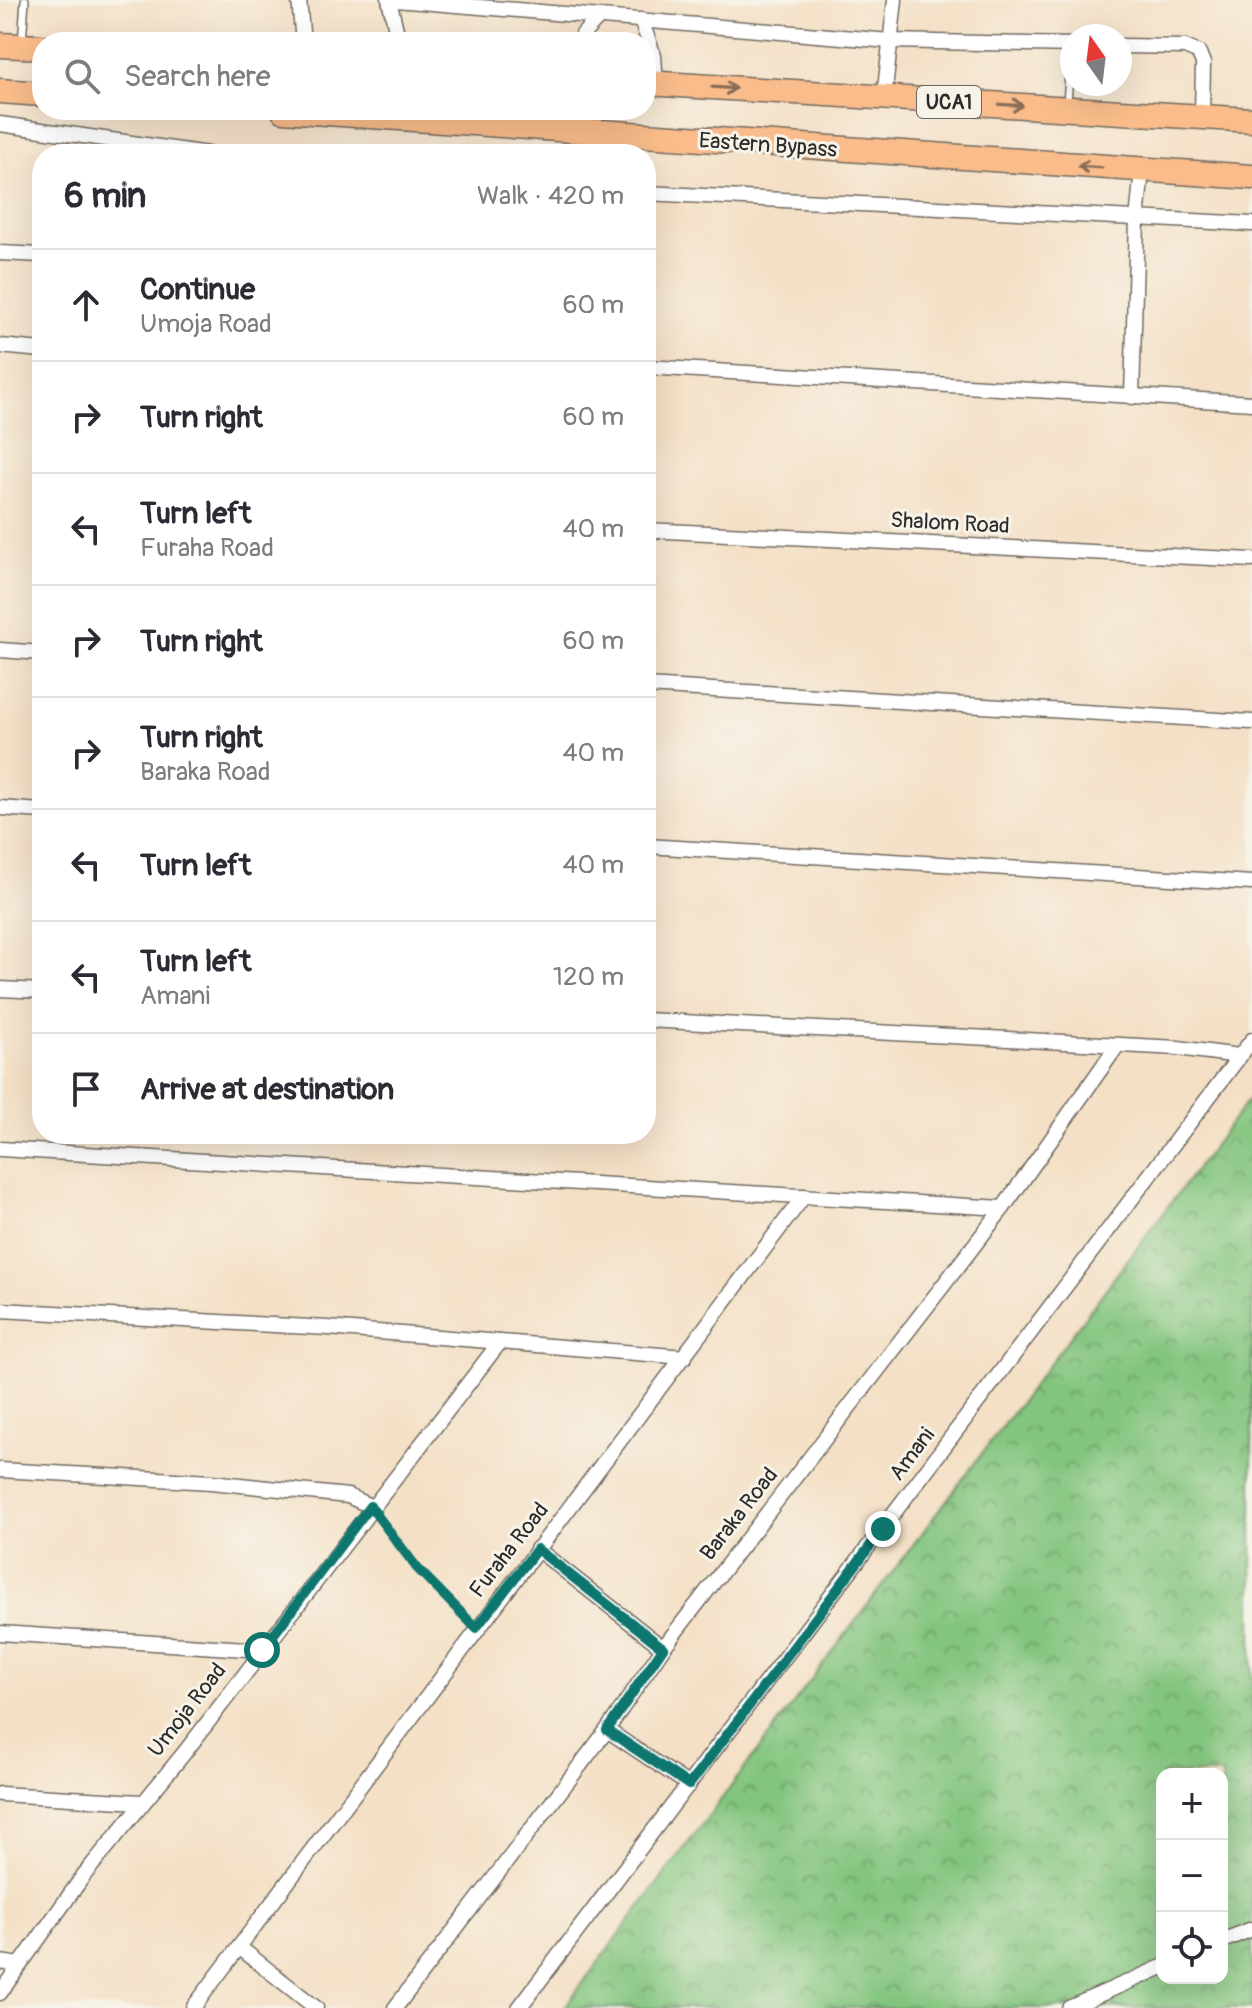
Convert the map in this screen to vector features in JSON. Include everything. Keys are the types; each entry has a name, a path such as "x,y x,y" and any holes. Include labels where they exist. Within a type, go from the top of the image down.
{"main road":[{"name":"UCA1","path":"656,84 1252,120"},
{"path":"0,91 32,93"},
{"name":"Eastern Bypass","path":"382,120 620,144"},
{"name":"Eastern Bypass","path":"656,146 1252,177"}],"street":[{"path":"299,0 302,32"},
{"path":"389,0 397,32"},
{"path":"396,0 890,41 1060,45"},
{"path":"884,98 895,0"},
{"path":"585,32 599,17"},
{"path":"641,20 645,32"},
{"path":"1132,46 1185,47 1199,53 1203,63 1202,117"},
{"path":"0,124 139,144"},
{"path":"1132,397 1137,220 1142,170"},
{"path":"656,194 1252,224"},
{"path":"0,253 32,255"},
{"path":"0,346 32,349"},
{"path":"656,368 1252,403"},
{"name":"Shalom Road","path":"656,530 1252,560"},
{"path":"0,650 32,652"},
{"path":"656,687 1252,722"},
{"path":"0,808 32,810"},
{"path":"656,847 1252,883"},
{"path":"0,989 32,991"},
{"path":"656,1021 1178,1048 1239,1056"},
{"name":"Amani","path":"519,2008 1252,1040"},
{"name":"Baraka Road","path":"395,2008 607,1730 663,1648 1003,1208 1117,1046"},
{"path":"0,1149 1003,1208"},
{"name":"Furaha Road","path":"193,2008 804,1196"},
{"path":"0,1310 328,1328 685,1357"},
{"name":"Umoja Road","path":"0,1993 141,1802 185,1752 370,1506 500,1342"},
{"path":"0,1470 211,1482 348,1496 370,1506"},
{"path":"537,1549 663,1648"},
{"path":"0,1633 262,1650"},
{"path":"607,1730 689,1785"},
{"path":"0,1794 141,1802"},
{"path":"1228,1939 1252,1929"},
{"path":"239,1947 316,2008"},
{"path":"0,1962 20,1965"},
{"path":"1069,2008 1156,1970"}],"lane":[{"path":"21,46 25,0"},
{"path":"1066,109 1067,96"}],"path":[{"path":"370,1506 417,1568 476,1628"}],"green space":[{"path":"1252,1095 1252,2008 564,2008"}],"route":[{"path":"262,1650 370,1506 417,1568 476,1628 537,1549 663,1648 607,1730 689,1785 883,1529"}]}
